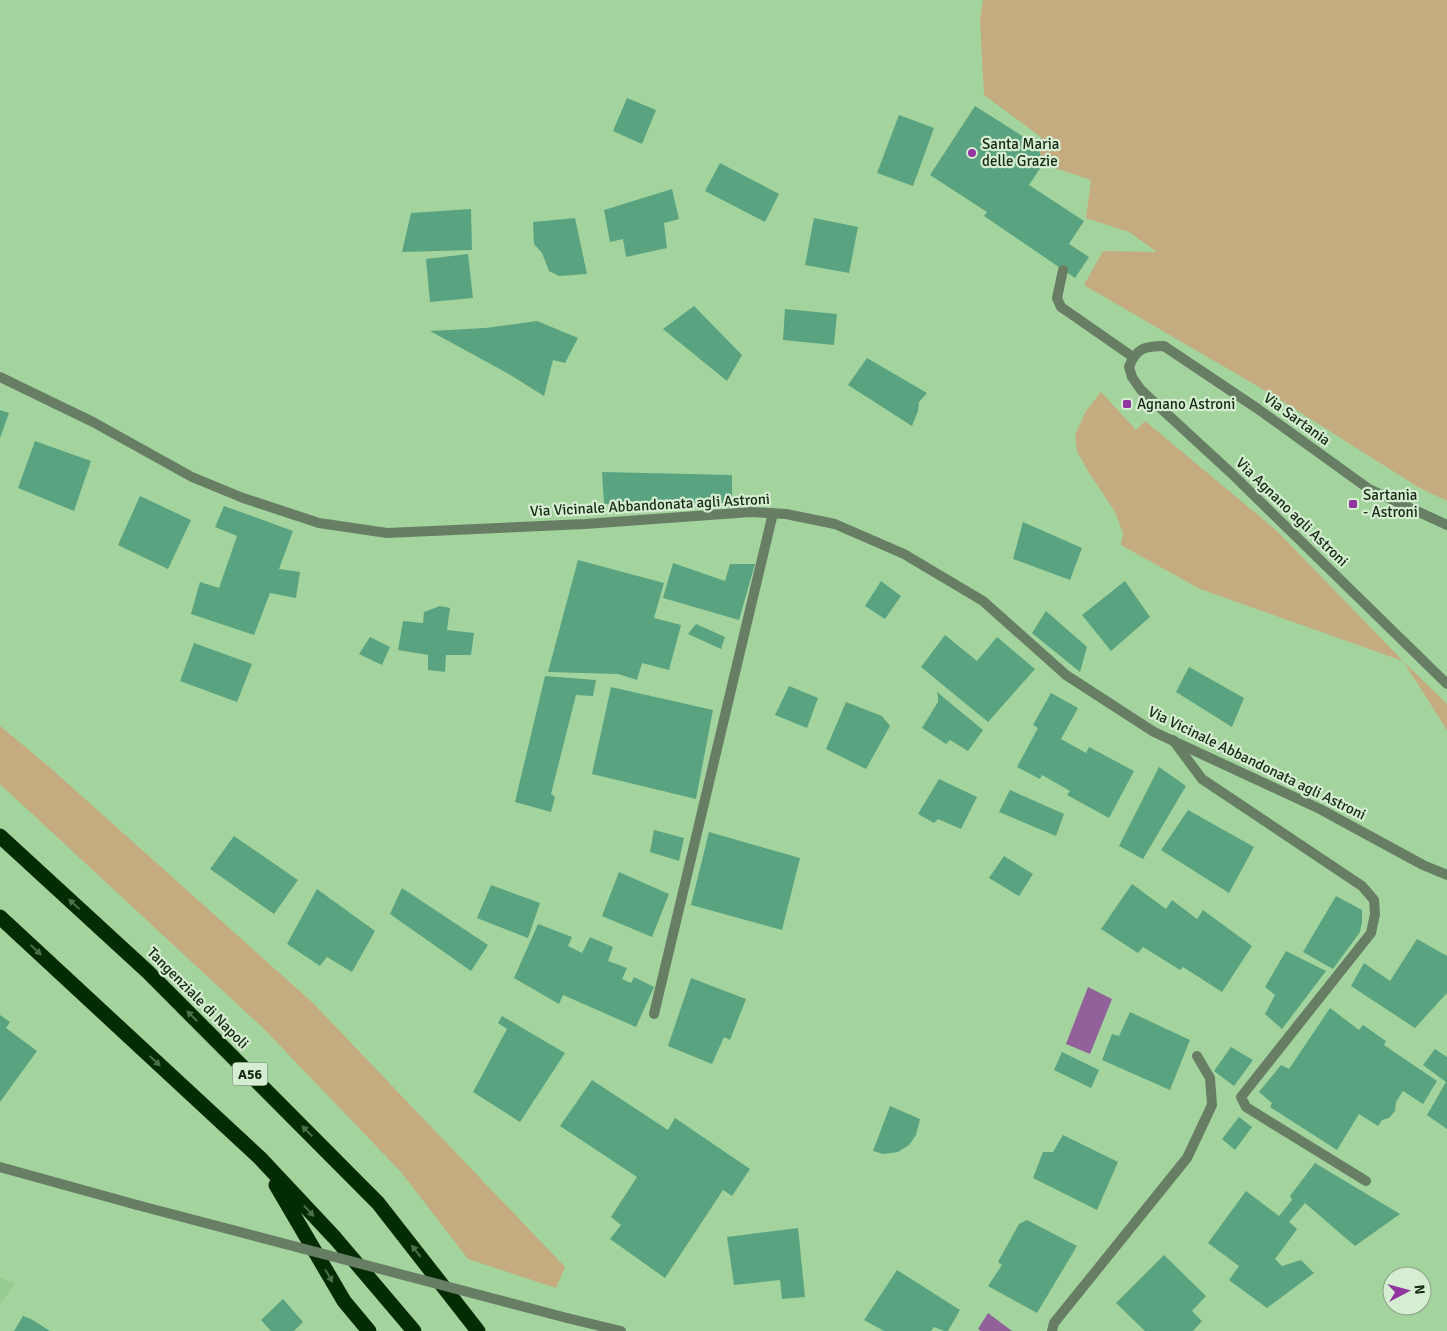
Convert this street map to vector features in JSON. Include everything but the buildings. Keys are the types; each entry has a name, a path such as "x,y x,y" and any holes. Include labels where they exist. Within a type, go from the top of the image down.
{"highway":[{"name":"Tangenziale di Napoli","path":"0,836 148,972 378,1203 478,1331"},
{"path":"0,917 260,1158 334,1238 414,1331"},
{"path":"260,1158 344,1301 369,1331"}],"street":[{"path":"1063,270 1057,298 1061,307 1133,357"},
{"name":"Via Sartania","path":"1133,357 1139,350 1150,346 1164,346 1258,409 1369,489 1447,525"},
{"name":"Via Agnano agli Astroni","path":"1133,357 1129,367 1132,377 1141,390 1230,472 1447,684"},
{"name":"Via Vicinale Abbandonata agli Astroni","path":"0,377 93,422 192,477 243,498 319,523 387,533 585,524 751,512 786,514 835,524 904,554 983,601 1066,675 1154,732 1320,809 1423,865 1447,875"},
{"path":"654,1014 773,513"},
{"path":"1173,740 1202,779 1362,886 1374,900 1375,914 1371,933 1241,1097 1246,1107 1366,1181"},
{"path":"1052,1331 1054,1323 1187,1158 1212,1105 1210,1078 1196,1056"},
{"path":"0,1167 137,1205 620,1331"}],"shaded area":[{"path":"983,0 1447,0 1447,501 1418,487 1271,394 1084,285 1103,251 1157,252 1129,232 1086,218 1091,180 1043,164 1038,146 1041,137 984,95 980,21"},
{"path":"1101,392 1136,430 1145,421 1277,531 1403,661 1200,589 1121,545 1123,533 1115,512 1077,451 1075,435 1086,411"},
{"path":"1403,661 1447,704 1447,730"},
{"path":"0,726 47,765 313,1003 565,1267 556,1288 468,1259 401,1172 264,1029 0,784"},
{"path":"1088,987 1112,999 1090,1054 1066,1044"},
{"path":"0,1278 15,1284 0,1304"},
{"path":"988,1313 1012,1331 981,1331 978,1329"}],"place":[{"name":"Santa Maria delle Grazie","path":"972,153"},
{"name":"Agnano Astroni","path":"1127,404"},
{"name":"Sartania - Astroni","path":"1353,504"}]}
